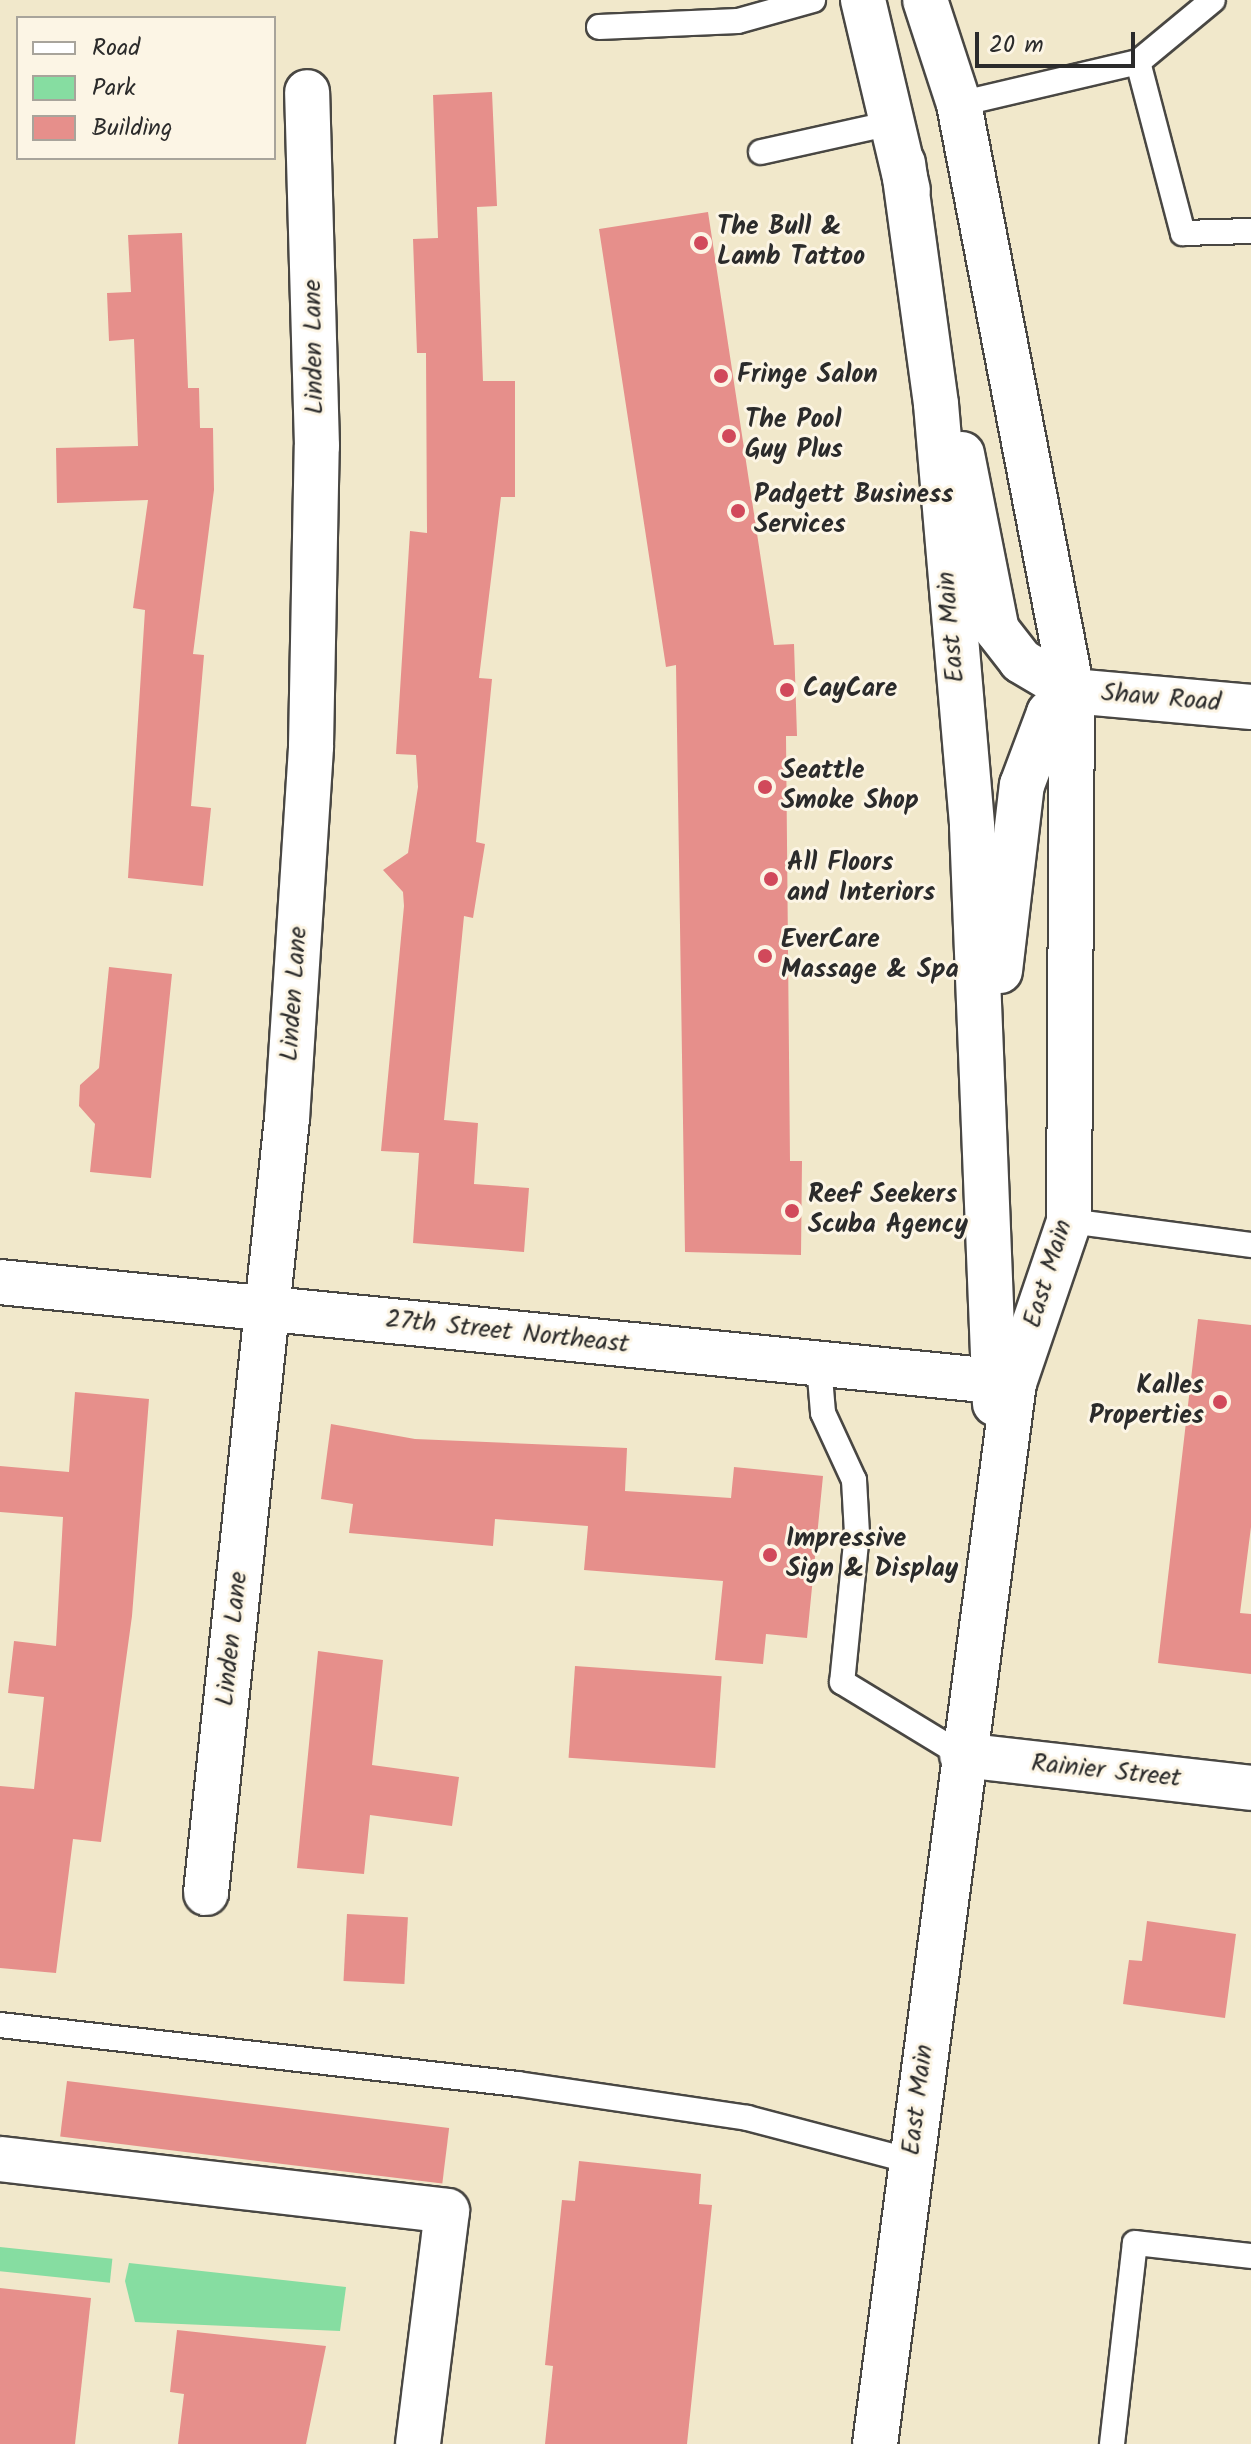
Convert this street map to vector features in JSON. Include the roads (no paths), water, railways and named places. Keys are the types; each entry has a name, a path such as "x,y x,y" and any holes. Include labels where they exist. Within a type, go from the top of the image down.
{"main road":[{"name":"East Main","path":"863,0 898,143 997,630 1021,661 1072,691"},
{"name":"East Main","path":"925,0 959,104 1072,691 1069,1221 1006,1383"},
{"name":"Linden Lane","path":"206,1893 268,1309 311,746 317,446 307,92"},
{"name":"East Main","path":"875,2444 1006,1383 983,1141 972,827 936,404 898,143"},
{"name":"East Main","path":"983,1141 1022,785 1049,713 1072,691"},
{"name":"Shaw Road","path":"1072,691 1251,707"},
{"name":"27th Street Northeast","path":"0,1282 1006,1383"},
{"name":"Rainier Street","path":"962,1755 1251,1788"},
{"path":"0,2159 447,2211 418,2444"}],"lane":[{"path":"599,27 738,21 813,0"},
{"path":"959,104 1138,62 1213,0"},
{"path":"1138,62 1183,233 1251,231"},
{"path":"761,152 898,143"},
{"path":"1069,1221 1251,1245"},
{"path":"819,1365 823,1413 854,1480 857,1533 842,1682 962,1755"},
{"path":"0,2025 533,2086 747,2118 911,2161"},
{"path":"1112,2444 1135,2243 1251,2256"}],"place":[{"name":"The Bull & Lamb Tattoo","path":"701,243"},
{"name":"Fringe Salon","path":"721,376"},
{"name":"The Pool Guy Plus","path":"729,436"},
{"name":"Padgett Business Services","path":"738,511"},
{"name":"CayCare","path":"787,690"},
{"name":"Seattle Smoke Shop","path":"765,787"},
{"name":"All Floors and Interiors","path":"771,879"},
{"name":"EverCare Massage & Spa","path":"765,956"},
{"name":"Reef Seekers Scuba Agency","path":"792,1211"},
{"name":"Kalles Properties","path":"1220,1402"},
{"name":"Impressive Sign & Display","path":"770,1555"}]}
